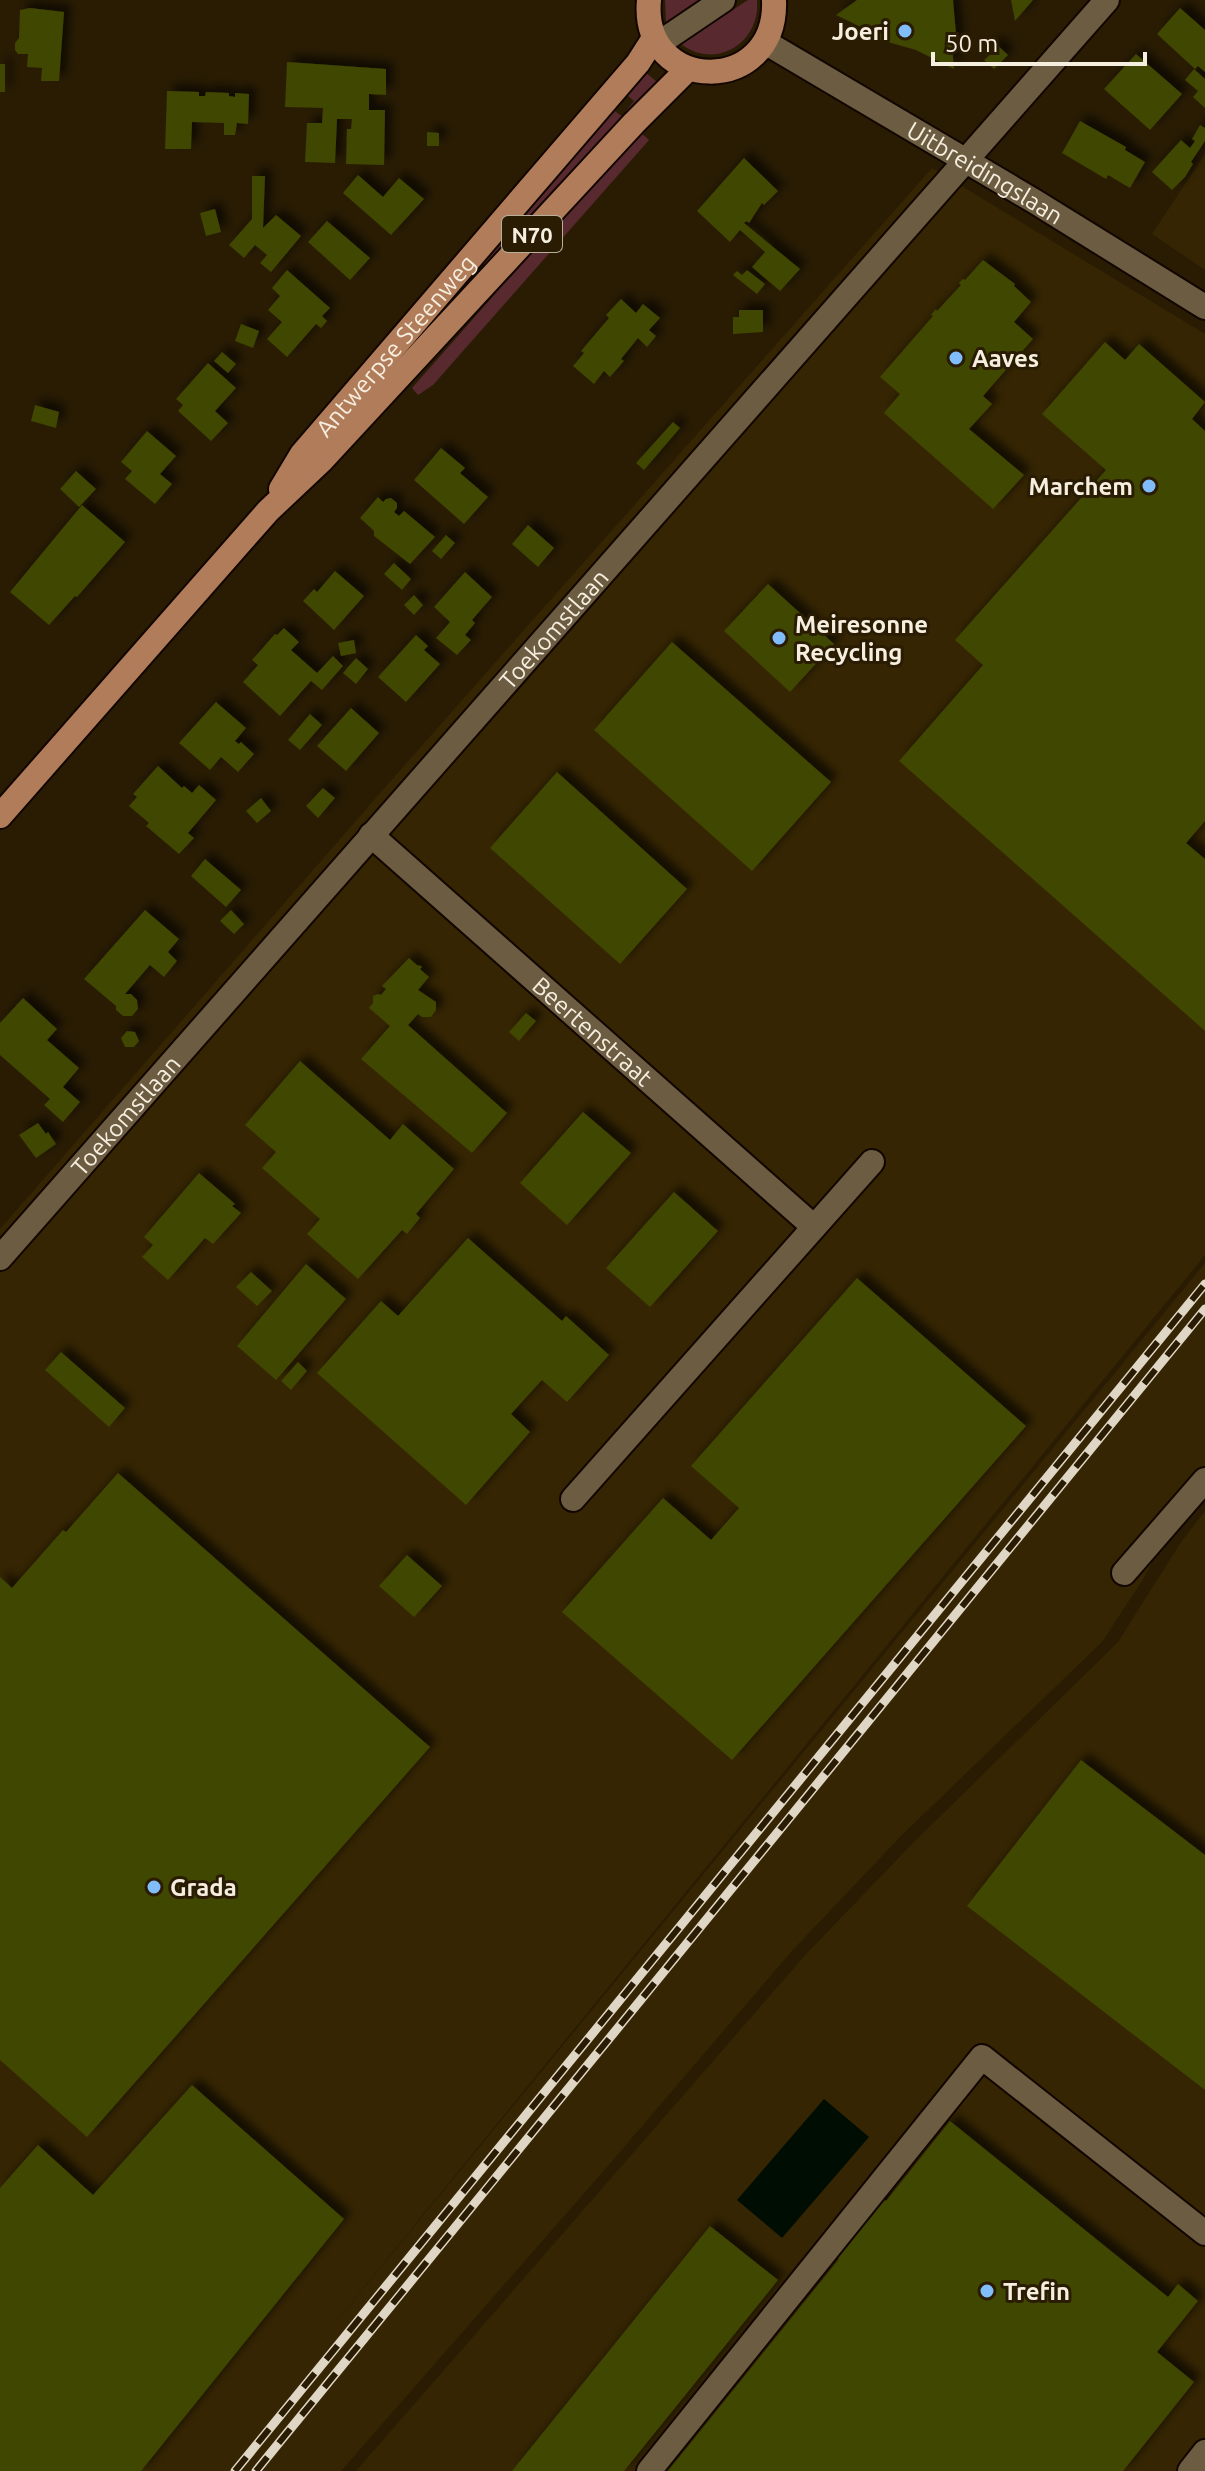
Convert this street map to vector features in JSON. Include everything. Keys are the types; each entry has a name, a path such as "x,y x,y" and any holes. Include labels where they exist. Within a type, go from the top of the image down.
{"main road":[{"path":"649,0 648,11 656,41 687,70 711,73 738,66 754,55 765,42 772,25 774,0"},
{"name":"Antwerpse Steenweg","path":"268,511 302,454 656,41"},
{"name":"Antwerpse Steenweg","path":"0,816 268,511 321,461 634,123 687,70"}],"street":[{"path":"656,41 723,0"},
{"name":"Toekomstlaan","path":"0,1258 1107,0"},
{"name":"Uitbreidingslaan","path":"765,42 1205,307"},
{"name":"Beertenstraat","path":"371,835 814,1227"},
{"path":"573,1499 872,1162"},
{"path":"1124,1573 1205,1480"},
{"path":"649,2471 982,2057 1205,2233"},
{"path":"1190,2471 1205,2452"}],"shaded area":[{"path":"665,0 700,0 666,22"},
{"path":"748,0 757,0 756,15 752,28 734,48 708,54 694,52 681,44"},
{"path":"644,71 657,82 629,114 626,111 634,101 625,93"},
{"path":"620,98 623,101 615,111 625,119 487,267 479,259"},
{"path":"639,131 649,140 433,385 418,395 412,388"},
{"path":"1205,154 1205,270 1152,234"},
{"path":"932,168 1205,334 1205,1255 312,2351 1205,1263 1205,1494 1163,1542 1102,1642 901,1836 791,1952 341,2471 0,2471 0,1229"},
{"path":"1205,1511 1205,2471 356,2471 808,1952 914,1842 1118,1642 1181,1542"},
{"path":"824,2099 869,2137 782,2238 737,2200"}],"building":[{"path":"857,0 953,0 957,45 952,46 954,69 916,50 870,37 869,31 836,15"},
{"path":"1011,0 1033,0 1015,21"},
{"path":"30,8 64,12 59,81 41,81 42,68 27,67 28,54 18,54 15,50 19,38 20,10"},
{"path":"1180,8 1205,30 1205,72 1198,66 1195,69 1157,34"},
{"path":"995,43 1008,55 994,69 984,60 991,54 987,50"},
{"path":"1136,54 1182,94 1150,130 1104,89"},
{"path":"287,62 386,69 386,95 369,94 369,110 385,110 384,165 346,164 347,129 351,129 352,119 337,119 335,163 305,162 307,123 322,123 323,108 285,107"},
{"path":"0,64 5,64 5,92 0,92"},
{"path":"1194,69 1205,79 1205,108 1193,97 1198,91 1185,80"},
{"path":"167,91 199,92 199,96 205,96 206,92 229,93 229,96 235,97 235,93 249,94 248,124 237,123 235,135 224,135 224,123 192,122 191,149 165,149"},
{"path":"1080,121 1126,147 1125,150 1145,162 1130,188 1108,175 1106,179 1062,153"},
{"path":"1200,125 1205,128 1205,141 1185,177 1172,190 1152,172 1181,140 1190,148"},
{"path":"427,132 439,133 439,146 427,146"},
{"path":"744,158 778,191 764,205 762,203 749,223 744,223 800,269 780,291 752,267 765,252 740,230 730,242 697,211"},
{"path":"358,175 383,197 399,178 424,199 391,235 343,193"},
{"path":"252,176 265,176 263,228 276,215 301,236 271,272 260,263 267,255 255,245 244,258 229,245 252,219"},
{"path":"215,209 221,232 206,236 200,213"},
{"path":"327,221 370,258 350,280 308,242"},
{"name":"Aaves","path":"983,260 1015,284 1031,302 1014,322 1033,339 983,396 992,404 969,429 1024,475 993,509 884,413 900,394 880,377 936,309"},
{"path":"287,270 330,308 322,316 327,321 321,328 316,324 287,357 267,339 282,322 268,310 280,296 272,288"},
{"path":"747,270 765,284 757,294 733,275 737,271 742,275"},
{"path":"621,299 636,313 643,304 660,318 649,330 656,336 647,347 638,338 610,377 604,371 594,384 573,366 584,353 581,351 609,318 606,315"},
{"path":"739,310 763,310 763,332 733,334 733,317 739,317"},
{"path":"241,324 259,331 253,348 235,341"},
{"path":"1105,342 1125,360 1139,344 1205,402 1192,419 1205,431 1205,821 1186,843 1205,859 1205,1031 899,761 983,665 955,640 1106,470 1042,414"},
{"path":"222,352 236,364 228,373 214,361"},
{"path":"208,363 236,388 215,411 228,423 211,441 178,411 183,405 176,399"},
{"path":"35,405 59,412 56,428 31,421"},
{"path":"673,422 680,428 644,470 636,463"},
{"path":"147,431 176,456 160,474 172,484 155,504 125,479 132,471 121,462"},
{"path":"441,448 465,468 460,473 488,497 464,524 414,480"},
{"path":"76,471 96,489 79,507 60,489"},
{"path":"378,497 383,502 391,498 397,503 394,512 399,516 404,511 435,537 410,564 374,536 374,531 360,518"},
{"path":"82,505 125,542 49,625 10,592"},
{"path":"528,525 554,548 538,567 512,544"},
{"path":"446,535 455,543 441,559 432,551"},
{"path":"394,563 411,579 402,590 384,574"},
{"path":"335,571 364,596 334,630 303,601 314,589 317,592"},
{"path":"465,572 492,597 472,620 475,623 465,635 471,640 457,655 436,638 450,622 434,607"},
{"name":"Meiresonne Recycling","path":"768,584 834,644 790,692 724,631"},
{"path":"414,595 423,605 414,615 404,605"},
{"path":"284,628 299,642 291,650 317,673 333,656 343,666 322,690 311,681 280,716 243,682 258,665 252,660"},
{"path":"416,635 428,646 424,650 440,664 406,702 378,677"},
{"path":"354,640 356,653 341,656 338,643"},
{"path":"672,642 831,782 752,871 594,730"},
{"path":"356,658 368,669 356,684 343,673"},
{"path":"216,702 246,728 235,741 241,742 254,754 238,772 221,757 210,770 179,743"},
{"path":"351,708 379,733 346,771 317,746"},
{"path":"310,714 322,725 300,750 288,740"},
{"path":"158,766 182,788 184,786 192,793 199,785 216,800 188,833 194,838 179,854 146,826 149,823 129,806 137,797 133,794"},
{"path":"557,772 687,889 620,964 490,848"},
{"path":"323,788 335,798 318,818 306,806"},
{"path":"261,798 271,811 257,823 246,811"},
{"path":"205,859 241,890 226,907 191,876"},
{"path":"145,910 179,939 168,952 177,961 164,977 150,965 125,994 131,994 137,1000 138,1009 132,1016 123,1016 116,1006 84,979"},
{"path":"231,910 244,924 234,934 220,921"},
{"path":"409,958 422,967 420,969 429,977 418,990 436,1002 436,1010 431,1017 418,1014 408,1025 507,1113 472,1153 361,1059 390,1026 369,1008 373,996 381,995 386,989 382,986"},
{"path":"23,998 57,1029 47,1040 79,1068 63,1087 80,1102 63,1122 44,1105 50,1099 0,1055 0,1023"},
{"path":"526,1013 536,1021 519,1041 509,1032"},
{"path":"127,1031 135,1032 139,1041 134,1047 125,1047 121,1038"},
{"path":"300,1061 390,1140 403,1124 454,1169 416,1214 420,1218 407,1234 402,1230 358,1279 307,1234 320,1219 262,1168 276,1152 245,1125"},
{"path":"583,1112 631,1153 567,1225 520,1183"},
{"path":"38,1123 56,1144 36,1158 19,1135"},
{"path":"199,1173 241,1213 213,1244 205,1238 168,1280 142,1257 153,1245 144,1237"},
{"path":"674,1192 718,1231 650,1307 606,1268"},
{"path":"468,1238 562,1321 566,1316 609,1355 567,1402 542,1380 511,1414 530,1432 466,1505 317,1373 381,1301 398,1316"},
{"path":"306,1264 346,1299 276,1380 237,1346"},
{"path":"251,1272 272,1291 257,1306 236,1287"},
{"path":"857,1278 1026,1426 732,1760 562,1612 663,1498 711,1540 739,1508 691,1466"},
{"path":"61,1352 125,1408 109,1427 45,1370"},
{"path":"298,1362 307,1371 291,1390 281,1381"},
{"name":"Grada","path":"118,1473 430,1747 87,2137 0,2060 0,1577 12,1588"},
{"path":"407,1555 442,1586 414,1617 379,1586"},
{"path":"1081,1760 1205,1855 1205,2090 967,1906"},
{"path":"192,2085 344,2219 141,2471 0,2471 0,2188 38,2145 93,2195"},
{"name":"Trefin","path":"950,2121 1168,2297 1178,2284 1198,2301 1157,2352 1194,2382 1123,2471 668,2471 839,2259 828,2250 875,2192 886,2201"},
{"path":"710,2226 778,2280 624,2471 512,2471"}],"railway":[{"path":"235,2471 1205,1284"},
{"path":"256,2471 1205,1309"}],"place":[{"name":"Joeri","path":"905,31"},
{"name":"Aaves","path":"956,358"},
{"name":"Marchem","path":"1149,486"},
{"name":"Meiresonne Recycling","path":"779,638"},
{"name":"Grada","path":"154,1887"},
{"name":"Trefin","path":"987,2291"}]}
